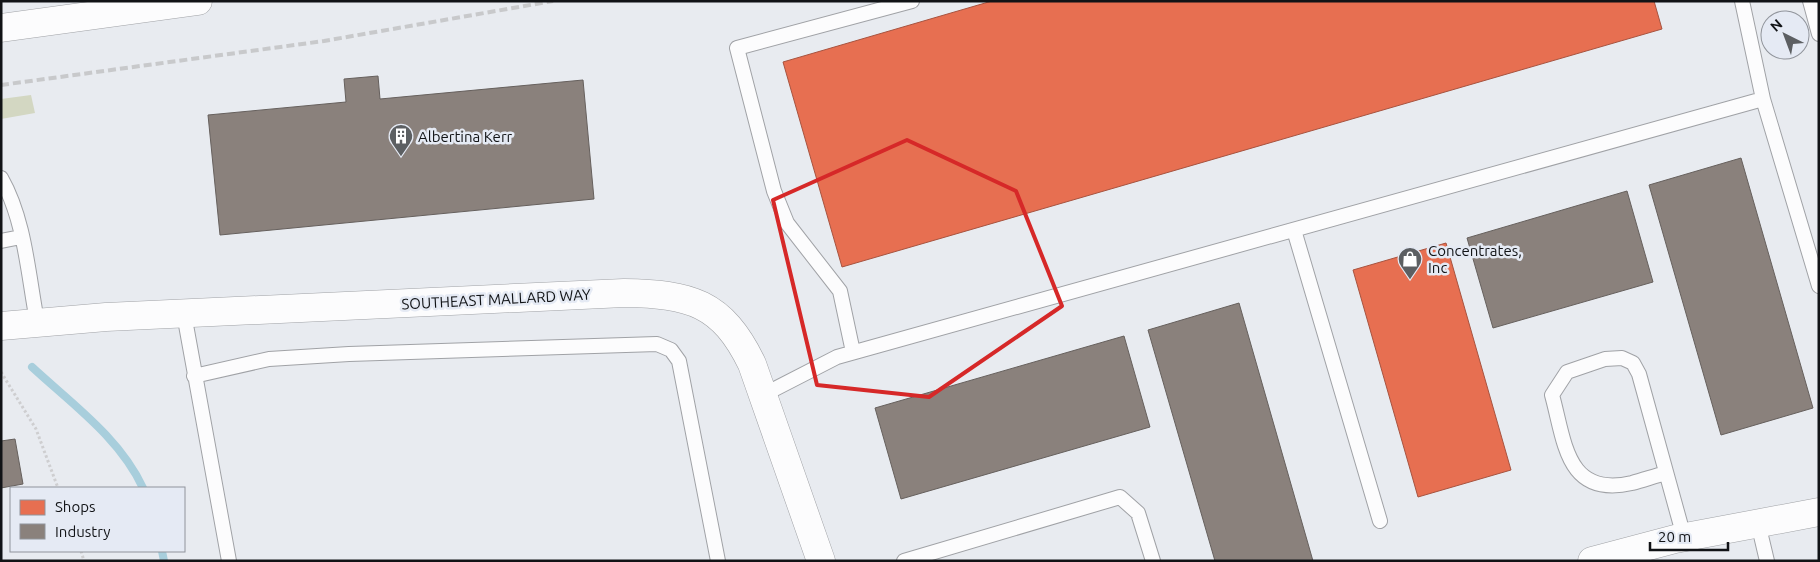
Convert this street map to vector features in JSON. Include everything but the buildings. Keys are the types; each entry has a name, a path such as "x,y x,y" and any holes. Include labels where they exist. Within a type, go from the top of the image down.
{"street":[{"path":"1,28 198,1"},
{"name":"SOUTHEAST MALLARD WAY","path":"1,326 37,321 184,314 624,294 670,295 696,303 714,313 728,324 740,340 752,364 821,561"},
{"path":"1592,561 1684,537 1819,512"}],"lane":[{"path":"853,352 840,291 786,223 774,192 737,48 912,1"},
{"path":"1742,1 1763,99 1819,286"},
{"path":"1810,1 1819,34"},
{"path":"763,395 837,357 853,352 1763,99"},
{"path":"1,178 7,188 21,237 37,321"},
{"path":"1294,230 1380,521"},
{"path":"1,241 21,237"},
{"path":"184,314 229,561"},
{"path":"194,376 269,359 657,344 671,350 679,361 718,561"},
{"path":"1666,473 1631,483 1607,485 1589,481 1577,472 1570,461 1552,395 1567,372 1605,359 1622,358 1633,363 1639,374 1684,537"},
{"path":"904,561 1120,497 1138,513 1153,561"},
{"path":"1758,523 1767,561"}],"path":[{"path":"1,372 36,429 58,487"}],"highlighted area":[{"path":"907,140 1016,191 1062,306 929,397 817,385 773,200"}],"green space":[{"path":"31,95 35,113 1,119 1,99"}],"waterway":[{"path":"32,367 79,408 108,437 122,453 142,487"},
{"path":"162,552 164,561"}],"railway":[{"path":"1,85 324,41 553,1"}],"place":[{"name":"Albertina Kerr","path":"401,157"},
{"name":"Concentrates, Inc","path":"1410,280"}]}
